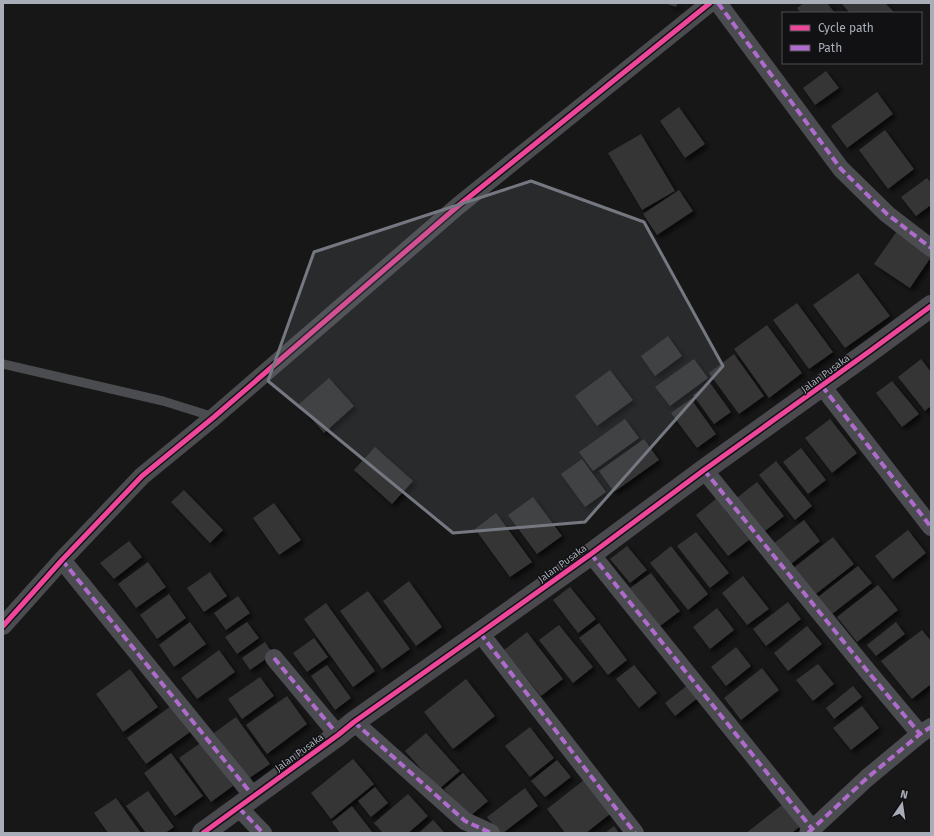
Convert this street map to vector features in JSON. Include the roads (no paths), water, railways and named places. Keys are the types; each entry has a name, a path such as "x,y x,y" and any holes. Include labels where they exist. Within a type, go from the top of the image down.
{"street":[{"path":"3,626 62,560 142,476 214,417 458,206 710,3"},
{"path":"718,3 841,169 887,214 931,248"},
{"name":"Jalan Pusaka","path":"203,833 591,554 704,470 931,306"},
{"path":"822,386 931,527"},
{"path":"591,554 810,831 867,778 926,730 869,673 704,470"},
{"path":"62,560 246,802 263,833"},
{"path":"480,633 635,833"},
{"path":"274,658 346,729 465,821 491,833"}],"lane":[{"path":"3,364 162,401 214,417"}]}
